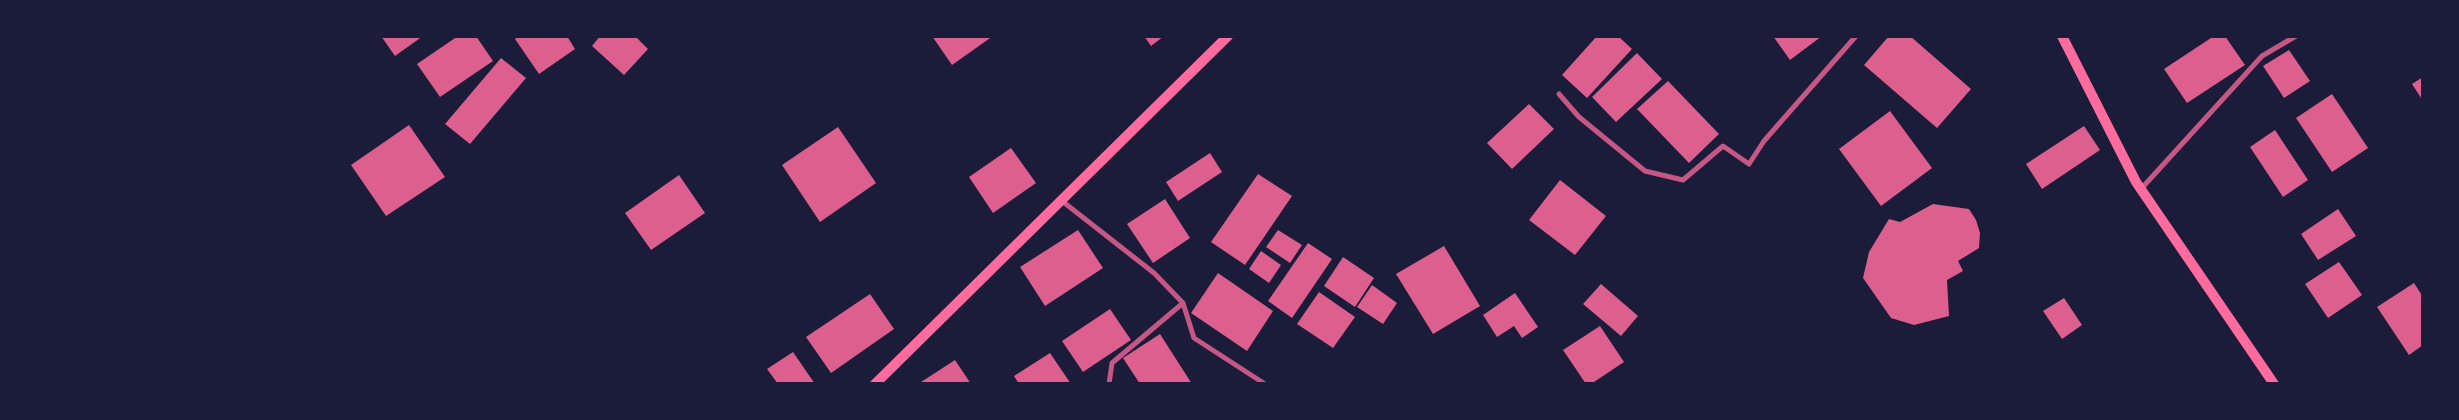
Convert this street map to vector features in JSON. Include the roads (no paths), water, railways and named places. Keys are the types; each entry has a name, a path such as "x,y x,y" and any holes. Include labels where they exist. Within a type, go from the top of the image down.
{"main road":[{"path":"875,384 1228,36"},
{"path":"2062,36 2140,189 2274,384"}],"street":[{"path":"1559,94 1579,117 1645,171 1684,180 1723,146 1749,164 1764,141 1856,36"},
{"path":"2140,189 2262,56 2296,36"},
{"path":"1061,200 1154,273 1183,304 1194,338 1266,384"},
{"path":"1109,384 1112,363 1183,304"}]}
